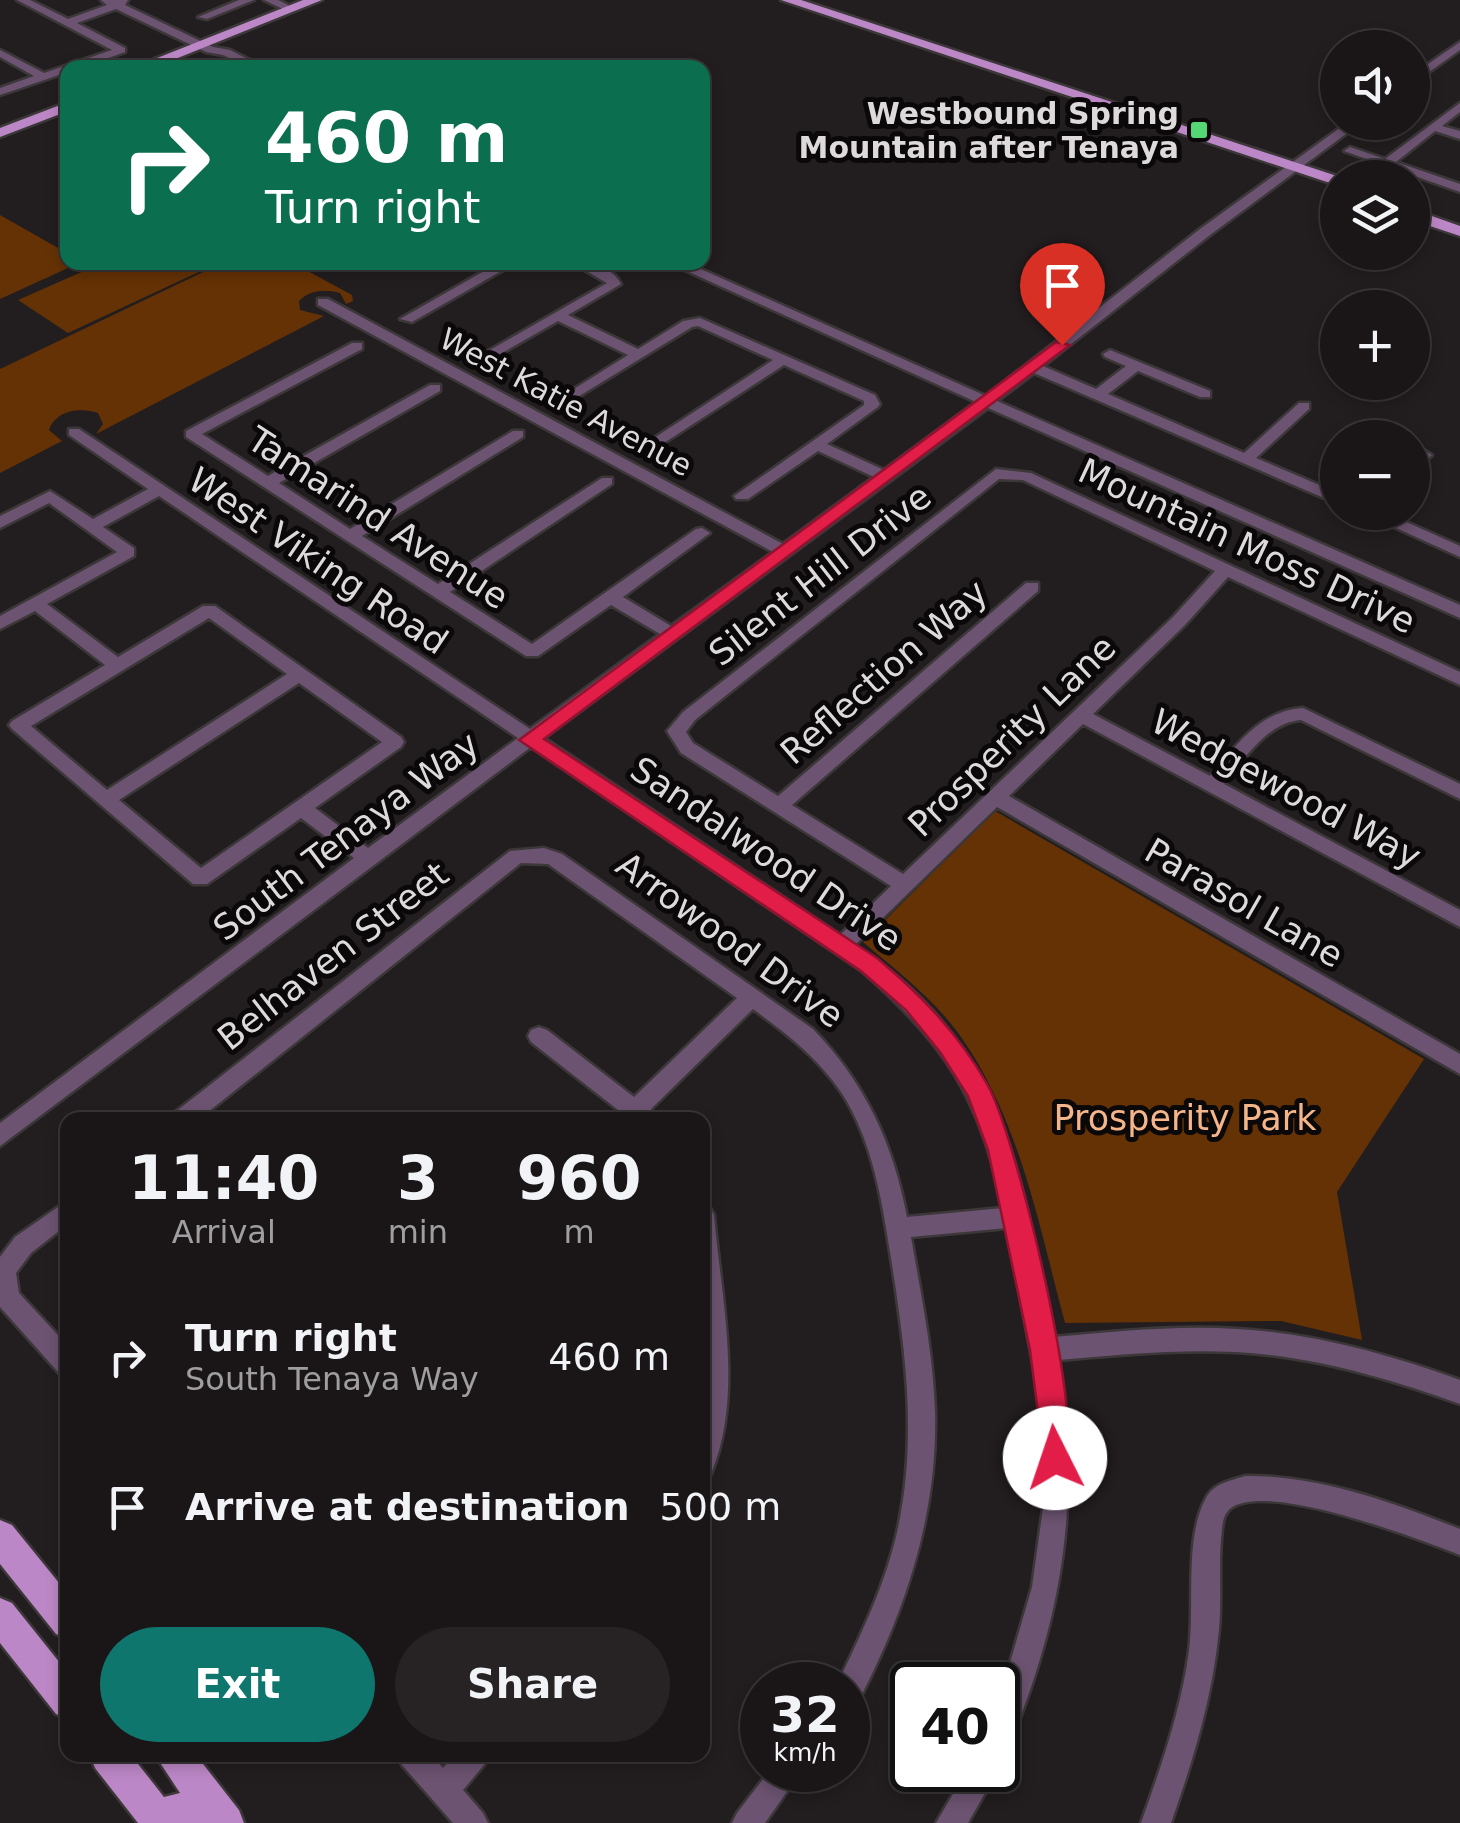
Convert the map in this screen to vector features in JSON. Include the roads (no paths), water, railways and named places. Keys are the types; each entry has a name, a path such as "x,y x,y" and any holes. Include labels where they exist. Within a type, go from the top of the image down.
{"main road":[{"path":"180,60 315,0"},
{"path":"164,60 332,0"},
{"path":"788,0 1320,176"},
{"path":"1,128 60,99"},
{"path":"1,128 60,109"},
{"path":"1292,169 1320,181"},
{"path":"1430,212 1460,222"},
{"path":"1430,220 1460,230"},
{"path":"0,1537 60,1612"},
{"path":"0,1615 60,1692"},
{"path":"113,1762 156,1821 180,1811 194,1823"},
{"path":"178,1762 226,1823"}],"street":[{"path":"22,0 121,50 91,60"},
{"path":"68,24 111,3 131,0"},
{"path":"202,17 249,0"},
{"path":"269,0 291,9"},
{"path":"111,3 204,47 243,60"},
{"path":"1430,67 1460,45"},
{"path":"204,47 220,60"},
{"path":"0,53 42,76"},
{"path":"0,92 60,70"},
{"path":"1391,160 1460,106"},
{"path":"1433,127 1460,136"},
{"name":"South Tenaya Way","path":"0,1136 368,858 1033,368 1331,140"},
{"path":"1350,151 1375,160"},
{"path":"1430,178 1460,188"},
{"path":"407,319 496,270"},
{"path":"483,358 610,288 614,280 595,270"},
{"path":"692,270 1460,612"},
{"name":"West Katie Avenue","path":"323,302 784,550"},
{"path":"559,316 638,355"},
{"path":"563,402 688,324 706,323 870,398 873,404 742,496"},
{"name":"Tamarind Avenue","path":"358,346 191,434 532,652 611,597"},
{"path":"1110,354 1205,394"},
{"path":"650,447 784,360"},
{"path":"1098,395 1136,365"},
{"path":"1033,368 1320,491"},
{"path":"268,483 435,388"},
{"path":"1246,459 1304,406"},
{"name":"West Viking Road","path":"74,432 529,740"},
{"path":"350,536 518,434"},
{"path":"816,444 883,476"},
{"name":"Mountain Moss Drive","path":"1006,473 1026,476 1460,679"},
{"name":"Silent Hill Drive","path":"778,806 687,748 676,732 690,716 996,474 1006,473"},
{"path":"438,592 607,481"},
{"path":"92,526 160,489"},
{"path":"0,523 50,496 128,552 0,623"},
{"path":"1410,530 1460,552"},
{"path":"672,634 611,597 702,533"},
{"name":"Prosperity Lane","path":"841,946 1226,570"},
{"name":"Reflection Way","path":"778,806 1032,587"},
{"path":"35,604 117,666"},
{"path":"210,610 395,742 200,879 18,725 117,666 210,610"},
{"path":"107,800 300,674"},
{"path":"1212,786 1272,721 1291,712 1303,714 1460,792"},
{"name":"Wedgewood Way","path":"1080,716 1460,919"},
{"name":"Sandalwood Drive","path":"529,740 841,946 914,1004 978,1092 1001,1150 1044,1350 1055,1430 1055,1513 1044,1602 1020,1685"},
{"name":"Parasol Lane","path":"996,797 1460,1065"},
{"path":"778,806 904,884"},
{"path":"301,808 368,858"},
{"name":"Arrowood Drive","path":"530,854 555,859 825,1053 864,1106 888,1167 921,1373 922,1452 901,1574 863,1662"},
{"name":"Belhaven Street","path":"192,1112 517,856 530,854"},
{"path":"645,1112 752,998"},
{"path":"538,1036 638,1112"},
{"path":"60,1216 23,1245 4,1271 8,1298 60,1356"},
{"path":"898,1228 1016,1216"},
{"path":"710,1326 714,1381 710,1437"},
{"path":"1044,1350 1174,1340 1265,1343 1356,1360 1460,1392"},
{"path":"1156,1823 1194,1701 1206,1614 1208,1525 1213,1508 1224,1496 1251,1488 1308,1494 1398,1516 1460,1542"},
{"path":"418,1762 473,1823"},
{"path":"443,1790 468,1762"},
{"path":"747,1823 771,1792"},
{"path":"951,1823 970,1792"}],"place":[{"name":"Westbound Spring Mountain after Tenaya","path":"1199,130"}],"park label":[{"name":"Prosperity Park","path":"1185,1118"}]}
